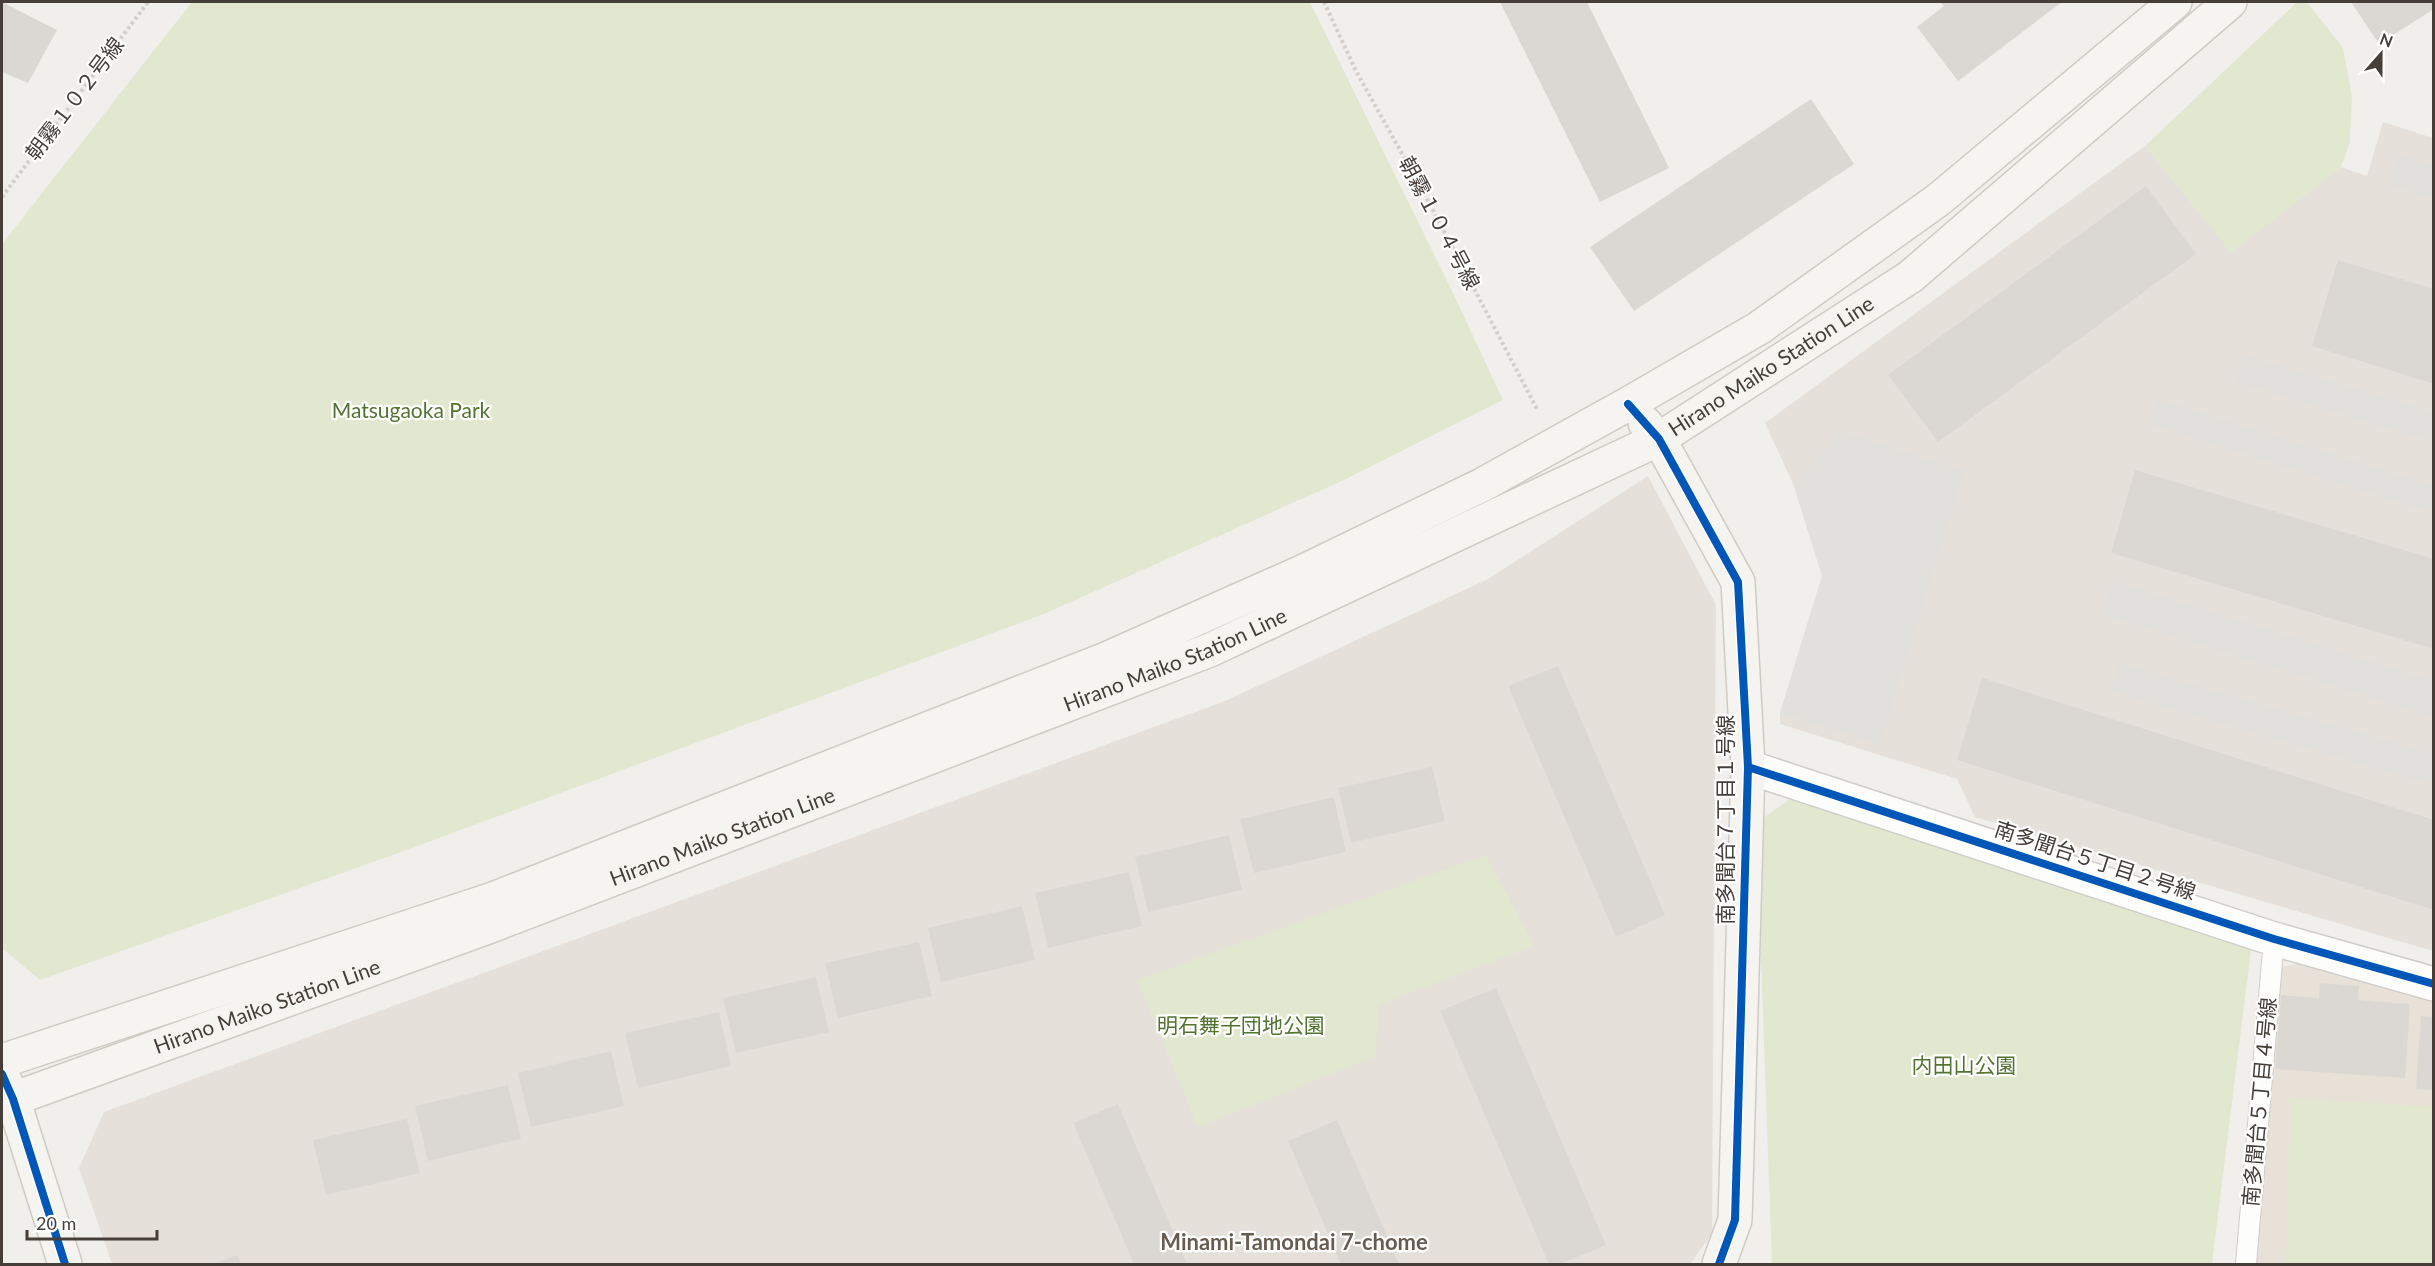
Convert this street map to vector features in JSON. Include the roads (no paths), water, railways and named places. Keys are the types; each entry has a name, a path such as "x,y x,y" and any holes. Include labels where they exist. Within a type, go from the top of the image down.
{"main road":[{"name":"Hirano Maiko Station Line","path":"2,1061 493,899 1106,659 1313,567 1482,485 1759,328 1938,200 2175,2"},
{"name":"Hirano Maiko Station Line","path":"5,1092 488,927 1210,650 1659,439 1910,278 2230,2"},
{"name":"南多聞台７丁目１号線","path":"1628,404 1659,439 1738,582 1748,767 1735,1220 1719,1264"},
{"path":"5,1092 65,1264"}],"street":[{"name":"南多聞台５丁目２号線","path":"1748,767 2274,939 2433,984"}],"lane":[{"name":"南多聞台５丁目４号線","path":"2246,1264 2274,939"}],"district":[{"name":"Minami-Tamondai 7-chome","path":"1294,1242"}],"park label":[{"name":"Matsugaoka Park","path":"411,411"},
{"name":"明石舞子団地公園","path":"1241,1026"},
{"name":"内田山公園","path":"1964,1066"}]}
